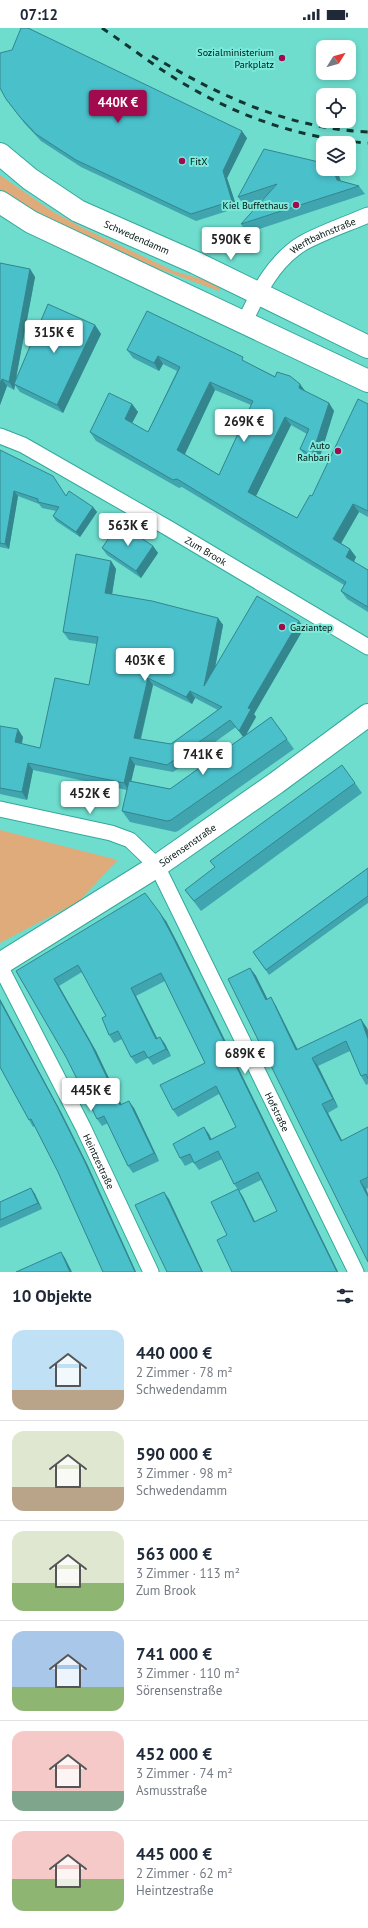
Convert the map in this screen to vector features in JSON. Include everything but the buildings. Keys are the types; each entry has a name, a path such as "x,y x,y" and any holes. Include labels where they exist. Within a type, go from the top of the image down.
{"main road":[{"name":"Schwedendamm","path":"0,154 30,179 78,211 196,262 368,347"},
{"path":"0,202 31,222 368,381"},
{"name":"Sörensenstraße","path":"0,965 157,866 289,774 368,716"}],"street":[{"name":"Werftbahnstraße","path":"244,323 258,292 270,274 285,257 303,243 368,215"},
{"name":"Zum Brook","path":"0,436 23,445 168,528 368,647"},
{"name":"Hofstraße","path":"0,809 117,835 130,840 157,866 356,1272"},
{"name":"Heintzestraße","path":"0,965 83,1127 151,1272"}],"shaded area":[{"path":"0,175 52,211 81,227 174,271 222,285 219,291 145,264 26,209 0,193"},
{"path":"0,830 118,860 78,902 0,943"}],"railway":[{"path":"102,28 173,77 195,90 242,113 291,130 342,141 368,143"},
{"path":"152,56 177,71 229,97 255,108 310,124 368,132"}],"place":[{"name":"Sozialministerium Parkplatz","path":"282,58"},
{"name":"FitX","path":"182,161"},
{"name":"Kiel Buffethaus","path":"296,205"},
{"name":"Auto Rahbari","path":"338,451"},
{"name":"Gaziantep","path":"282,627"}]}
